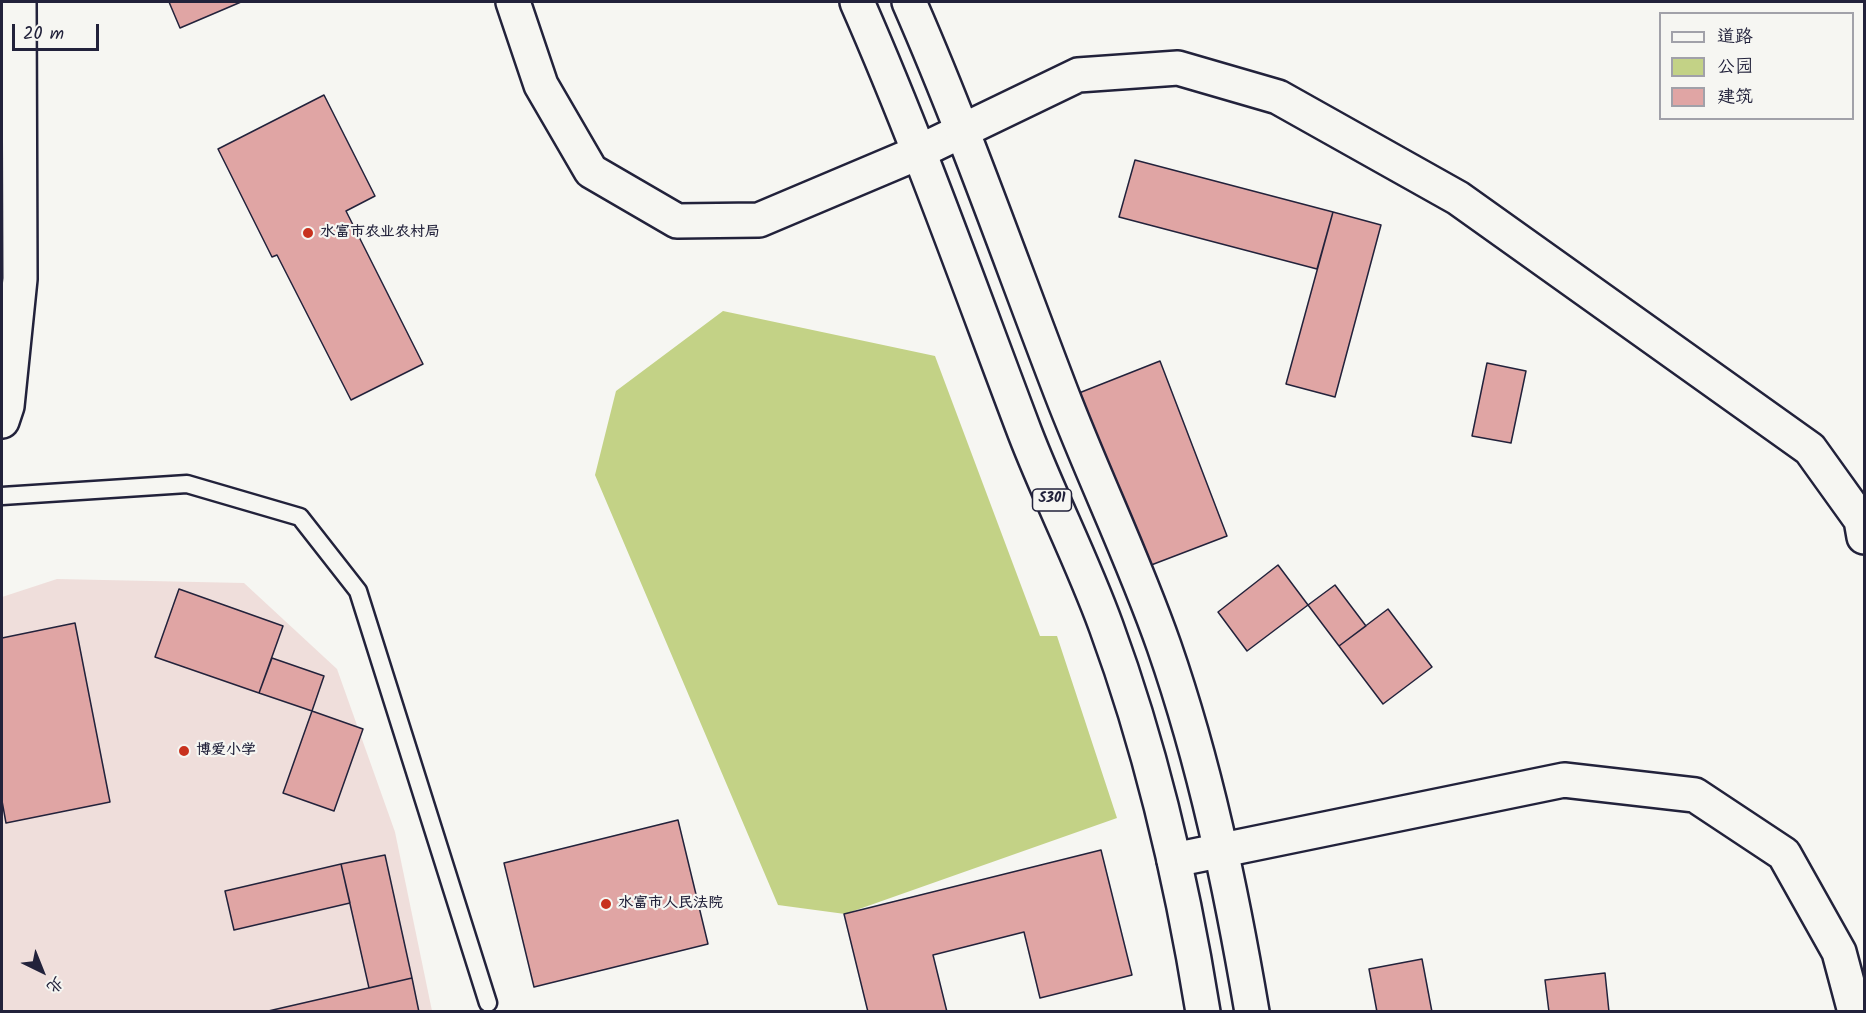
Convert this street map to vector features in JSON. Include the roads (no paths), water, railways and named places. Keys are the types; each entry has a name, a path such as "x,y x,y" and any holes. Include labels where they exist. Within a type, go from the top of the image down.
{"street":[{"path":"2,421 7,406 20,279 19,2"},
{"path":"513,2 541,85 591,171 677,221 759,220 920,152 1078,75 1178,68 1278,97 1458,198 1809,449 1861,520 1864,537"},
{"name":"S301","path":"857,2 920,152 1026,436 1092,589 1112,643 1145,744 1174,860 1203,1011"},
{"path":"909,2 963,131 1071,418 1136,571 1164,646 1194,742 1220,850 1252,1011"},
{"path":"1174,860 1564,780 1695,795 1784,854 1839,952 1854,1011"}],"lane":[{"path":"2,496 187,484 300,517 358,591 488,1003"}],"place":[{"name":"水富市农业农村局","path":"308,233"},
{"name":"博爱小学","path":"184,751"},
{"name":"水富市人民法院","path":"606,904"}]}
